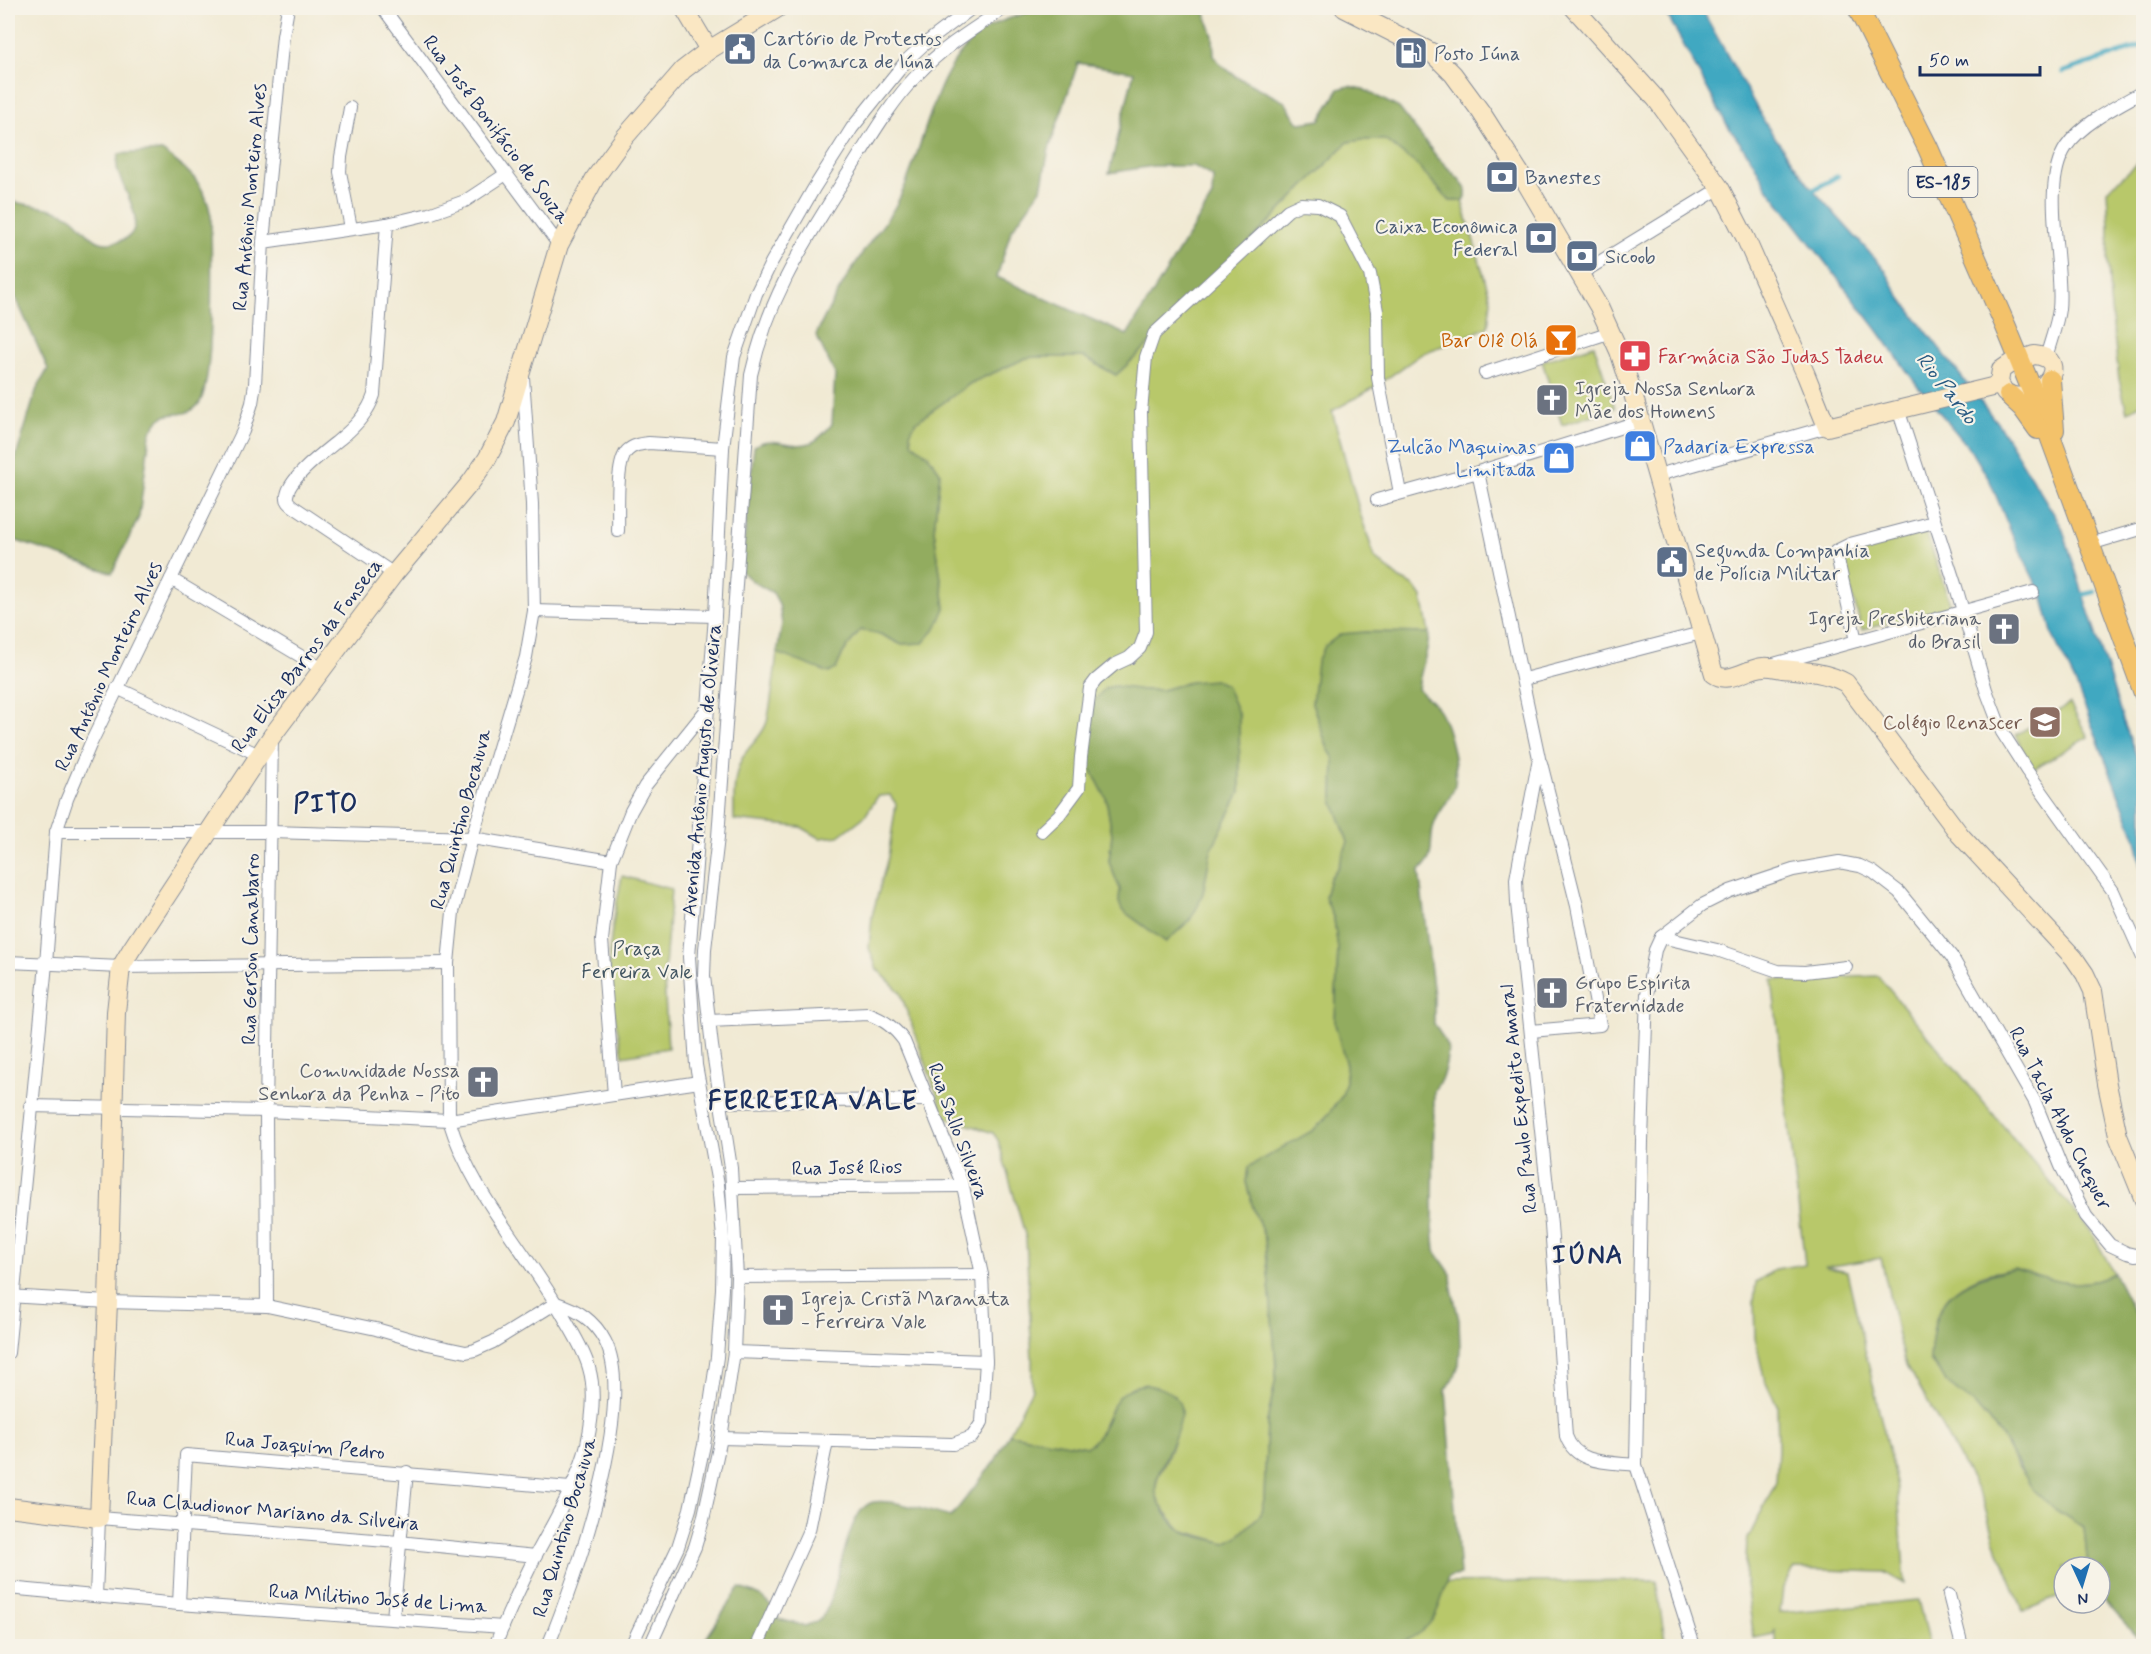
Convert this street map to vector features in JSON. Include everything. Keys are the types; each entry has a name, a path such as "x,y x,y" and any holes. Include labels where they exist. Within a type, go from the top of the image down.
{"main road":[{"name":"ES-185","path":"1858,8 1928,148 2006,327 2043,417 2144,693"},
{"path":"2050,380 2060,465"},
{"path":"2004,390 2030,416 2060,465"}],"street":[{"name":"Rua Antônio Monteiro Alves","path":"8,1353 10,1296 46,964 56,832 67,799 117,688 243,431 252,403 263,242 283,36 288,8"},
{"name":"Rua José Bonifácio de Souza","path":"383,8 559,245"},
{"path":"684,8 708,50"},
{"name":"Rua Elisa Barros da Fonseca","path":"121,967 272,736 324,670 394,574 488,459 506,422 559,245 595,178 624,138 683,70 708,50 778,8"},
{"name":"Avenida Antônio Augusto de Oliveira","path":"631,1647 683,1533 696,1489 711,1403 721,1310 723,1238 718,1184 699,1082 692,1023 689,957 715,616 723,448 734,357 756,294 788,231 852,128 884,86 922,45 972,8"},
{"name":"Avenida Antônio Augusto de Oliveira","path":"650,1647 695,1547 706,1509 721,1438 734,1352 737,1277 732,1188 704,976 718,837 749,389 759,342 781,285 809,234 900,95 940,54 1005,8"},
{"path":"1344,8 1431,52 1454,74 1526,181 1580,274 1611,332 1626,372 1658,475 1711,669 1718,677 1728,677 2033,592"},
{"path":"1574,8 1656,99 1720,188 1746,239 1827,427"},
{"path":"2046,358 2059,310 2054,193 2057,170 2065,148 2078,133 2109,111 2144,91"},
{"path":"351,108 340,172 351,228"},
{"path":"263,242 387,224 451,208 506,174"},
{"path":"1580,274 1720,188"},
{"path":"1042,831 1059,815 1078,788 1090,688 1114,665 1129,658 1140,648 1146,632 1141,412 1146,357 1154,334 1288,210 1301,204 1318,205 1340,216 1370,274 1377,311 1378,378 1400,494"},
{"path":"387,224 374,395 363,417 340,439 310,462 286,496 294,507 394,574"},
{"path":"1485,373 1611,332"},
{"path":"1658,475 1827,427 1980,388 2004,390 2017,397 2025,377 2034,355 2046,358 2052,368 2050,380 2041,388 2025,377 2006,366 2001,370 1999,376 2004,390"},
{"name":"Rua Quintino Bocaiuva","path":"523,370 532,504 534,611 526,657 472,838 453,912 448,963 449,1120 455,1142 482,1191 556,1303 575,1309 591,1322 605,1341 612,1366 615,1408 598,1494 548,1647"},
{"path":"1898,409 1964,612 1986,690 2002,732 2027,771 2113,891 2144,960"},
{"path":"1377,500 1478,472 1641,421"},
{"path":"618,531 620,472 623,456 629,449 649,443 723,448"},
{"name":"Rua Paulo Expedito Amaral","path":"1478,472 1524,679 1539,758 1516,879 1551,1225 1566,1436 1570,1446 1577,1454 1591,1460 1636,1465"},
{"path":"1856,640 1836,551 1850,544 1934,522"},
{"path":"2090,544 2144,528"},
{"path":"171,579 324,670"},
{"path":"534,611 715,616"},
{"path":"1524,679 1701,633"},
{"path":"1763,666 1817,672 1834,676 1846,683 1960,836 2074,958 2093,991 2107,1084 2118,1136 2142,1191"},
{"path":"117,688 259,755"},
{"path":"614,1095 602,940 611,861 631,811 645,786 707,709"},
{"name":"Rua Gerson Canabarro","path":"267,1306 266,1111 272,736"},
{"path":"1531,1031 1600,1024 1577,906 1539,758"},
{"path":"56,832 208,831 472,838 611,861"},
{"name":"Rua Tacla Abdo Chequer","path":"1661,936 1702,905 1730,891 1793,870 1839,862 1860,866 1873,872 1899,892 1952,957 2035,1102 2061,1166 2086,1216 2110,1245 2127,1253 2144,1254"},
{"path":"1694,1647 1636,1465 1641,1153 1647,994 1654,950 1661,936 1717,950 1778,970 1805,972 1846,967"},
{"path":"8,962 121,967 448,963"},
{"path":"96,1596 108,1302 112,1107 116,1012 121,967"},
{"name":"Rua Sallo Silveira","path":"709,1022 868,1014 887,1022 904,1041 963,1186 982,1275 986,1361 982,1422 972,1437 953,1444 827,1441"},
{"path":"30,1106 266,1111 449,1120 699,1082"},
{"path":"703,1102 928,1100"},
{"name":"Rua José Rios","path":"732,1188 963,1186"},
{"path":"737,1277 982,1275"},
{"path":"10,1296 108,1302 267,1306 376,1329 466,1352 493,1342 556,1303"},
{"name":"Rua Militino José de Lima","path":"8,1587 179,1604 503,1627 570,1488 587,1446 591,1416 589,1368 581,1347 556,1303"},
{"path":"734,1352 986,1361"},
{"path":"721,1438 827,1441 809,1530 757,1647"},
{"name":"Rua Joaquim Pedro","path":"179,1604 186,1455 570,1488"},
{"path":"393,1618 407,1473"},
{"name":"Rua Claudionor Mariano da Silveira","path":"8,1507 99,1518 399,1542 536,1556"},
{"path":"1948,1594 1962,1647"},
{"path":"495,1647 503,1627"}],"green space":[{"path":"1045,8 1203,8 1213,36 1214,55 1220,64 1237,77 1285,102 1297,121 1300,123 1320,120 1339,89 1349,86 1363,89 1399,108 1437,157 1460,180 1466,189 1466,197 1462,201 1450,201 1416,164 1385,140 1348,142 1116,375 1084,357 1026,358 971,383 916,422 910,433 912,443 928,455 940,472 934,530 945,608 937,627 923,643 900,644 880,634 860,630 843,653 836,669 829,673 777,653 782,624 779,604 773,593 752,581 741,571 754,447 766,441 796,445 810,443 819,438 832,424 835,374 816,335 852,269 897,203 907,182 941,86 967,46 985,30 1007,19","holes":["1078,63 1134,72 1109,173 1153,166 1194,166 1213,177 1212,197 1127,335 997,277 1011,231 1041,189 1049,149"]},
{"path":"1385,140 1416,164 1450,201 1462,201 1491,300 1488,327 1423,353 1375,387 1332,411 1375,558 1400,579 1413,585 1422,597 1429,633 1365,632 1312,703 1328,749 1334,758 1333,800 1348,842 1338,867 1330,879 1325,897 1334,919 1338,949 1335,1024 1346,1065 1346,1081 1342,1096 1323,1121 1246,1182 1265,1239 1276,1378 1267,1422 1264,1500 1260,1515 1238,1536 1226,1543 1181,1530 1161,1506 1155,1491 1158,1477 1179,1423 1146,1384 1132,1387 1120,1396 1098,1437 1087,1447 1009,1434 1032,1389 1032,1361 1026,1238 998,1140 993,1133 945,1117 900,992 877,969 869,948 872,916 888,857 896,804 890,795 878,796 865,816 839,836 820,838 801,827 734,820 735,785 741,760 767,722 777,653 836,669 843,653 860,630 880,634 900,644 923,643 945,608 934,530 940,472 928,455 912,443 910,433 916,422 971,383 1026,358 1084,357 1116,375 1348,142","holes":["1190,682 1239,715 1240,792 1211,850 1203,893 1166,942 1122,910 1119,902 1120,889 1109,862 1112,834 1106,798 1082,750 1143,690 1162,690"]},
{"path":"162,151 194,178 204,194 211,216 212,285 208,372 204,392 198,405 185,413 161,418 150,434 139,517 112,573 8,538 8,483 37,388 48,369 9,283 8,201 52,209 68,215 98,241 112,243 122,240 132,233 135,217 118,172 119,154"},
{"path":"2143,159 2143,403 2127,412 2119,379 2110,300 2107,190"},
{"path":"1594,345 1615,408 1562,425 1542,361"},
{"path":"1926,532 1951,606 1862,630 1841,554"},
{"path":"1429,633 1418,689 1440,712 1447,727 1456,776 1453,790 1432,832 1428,861 1419,871 1434,996 1434,1024 1448,1049 1442,1078 1434,1091 1433,1225 1435,1251 1451,1274 1459,1320 1460,1349 1459,1364 1446,1390 1460,1575 1448,1577 1440,1603 1431,1621 1416,1635 1392,1646 701,1646 739,1588 763,1598 779,1619 805,1626 818,1620 828,1606 849,1535 864,1508 874,1502 891,1502 951,1517 995,1461 1009,1434 1087,1447 1101,1432 1111,1409 1122,1394 1140,1385 1152,1386 1171,1393 1180,1404 1181,1417 1157,1480 1157,1498 1169,1519 1182,1530 1226,1543 1238,1536 1260,1515 1264,1500 1267,1422 1276,1378 1276,1363 1265,1239 1246,1182 1248,1167 1312,1131 1323,1121 1342,1096 1346,1081 1346,1065 1335,1024 1338,949 1334,919 1325,897 1330,878 1338,867 1348,842 1333,800 1334,758 1328,749 1312,703 1317,662 1325,646 1341,634"},
{"path":"1215,680 1226,685 1239,715 1240,792 1211,850 1203,893 1198,906 1190,920 1166,942 1122,910 1119,902 1120,889 1109,862 1112,834 1106,798 1082,751 1085,729 1095,700 1105,688 1115,686 1162,690 1190,682"},
{"path":"2070,704 2088,737 2033,769 2015,735"},
{"name":"Praça Ferreira Vale","path":"622,876 671,889 664,980 668,1048 623,1056 612,1004 609,973 612,931"},
{"path":"1878,976 2090,1230 2114,1273 2102,1279 2078,1283 1993,1273 1963,1285 1953,1292 1936,1318 1930,1361 1951,1386 1974,1404 2001,1435 2017,1466 2053,1508 2084,1528 2087,1555 2052,1555 2052,1600 2023,1611 1994,1539 1983,1500 1903,1358 1881,1258 1825,1267 1847,1272 1898,1492 1905,1584 1884,1572 1794,1569 1783,1587 1780,1613 1918,1600 1929,1646 1777,1646 1775,1630 1773,1634 1754,1638 1745,1578 1747,1541 1776,1482 1778,1449 1777,1405 1764,1378 1755,1338 1756,1282 1776,1269 1805,1264 1772,980"},
{"path":"2014,1268 2052,1280 2076,1283 2101,1279 2114,1273 2143,1330 2143,1643 2112,1609 2112,1555 2087,1555 2084,1528 2053,1508 2033,1490 2001,1435 1974,1404 1951,1386 1930,1360 1936,1320 1950,1295 1961,1286"},
{"path":"1656,1581 1666,1646 1186,1646 1188,1585"}],"water":[{"name":"Rio Pardo","path":"1661,8 1701,8 1767,126 1809,185 1885,270 1900,297 2001,428 2062,527 2123,720 2143,773 2143,875 2136,839 2075,682 2053,636 2043,598 2012,535 1990,481 1973,453 1917,385 1766,186 1754,163 1726,123 1670,20"}],"waterway":[{"path":"2063,72 2144,45"},
{"path":"1808,190 1815,189 1838,176"},
{"path":"2077,596 2095,592"}],"place":[{"name":"Cartório de Protestos da Comarca de Iúna","path":"740,49"},
{"name":"Posto Iúna","path":"1411,53"},
{"name":"Banestes","path":"1502,177"},
{"name":"Caixa Econômica Federal","path":"1541,238"},
{"name":"Sicoob","path":"1582,256"},
{"name":"Bar Olê Olá","path":"1561,340"},
{"name":"Farmácia São Judas Tadeu","path":"1635,356"},
{"name":"Igreja Nossa Senhora Mãe dos Homens","path":"1552,400"},
{"name":"Padaria Expressa","path":"1640,446"},
{"name":"Zulcão Maquinas Limitada","path":"1559,458"},
{"name":"Segunda Companhia de Polícia Militar","path":"1672,562"},
{"name":"Igreja Presbiteriana do Brasil","path":"2004,629"},
{"name":"Colégio Renascer","path":"2045,722"},
{"name":"Grupo Espírita Fraternidade","path":"1552,993"},
{"name":"Comunidade Nossa Senhora da Penha - Pito","path":"483,1082"},
{"name":"Igreja Cristã Maranata - Ferreira Vale","path":"778,1310"}],"district":[{"name":"PITO","path":"326,803"},
{"name":"FERREIRA VALE","path":"813,1100"},
{"name":"IÚNA","path":"1588,1254"}]}
